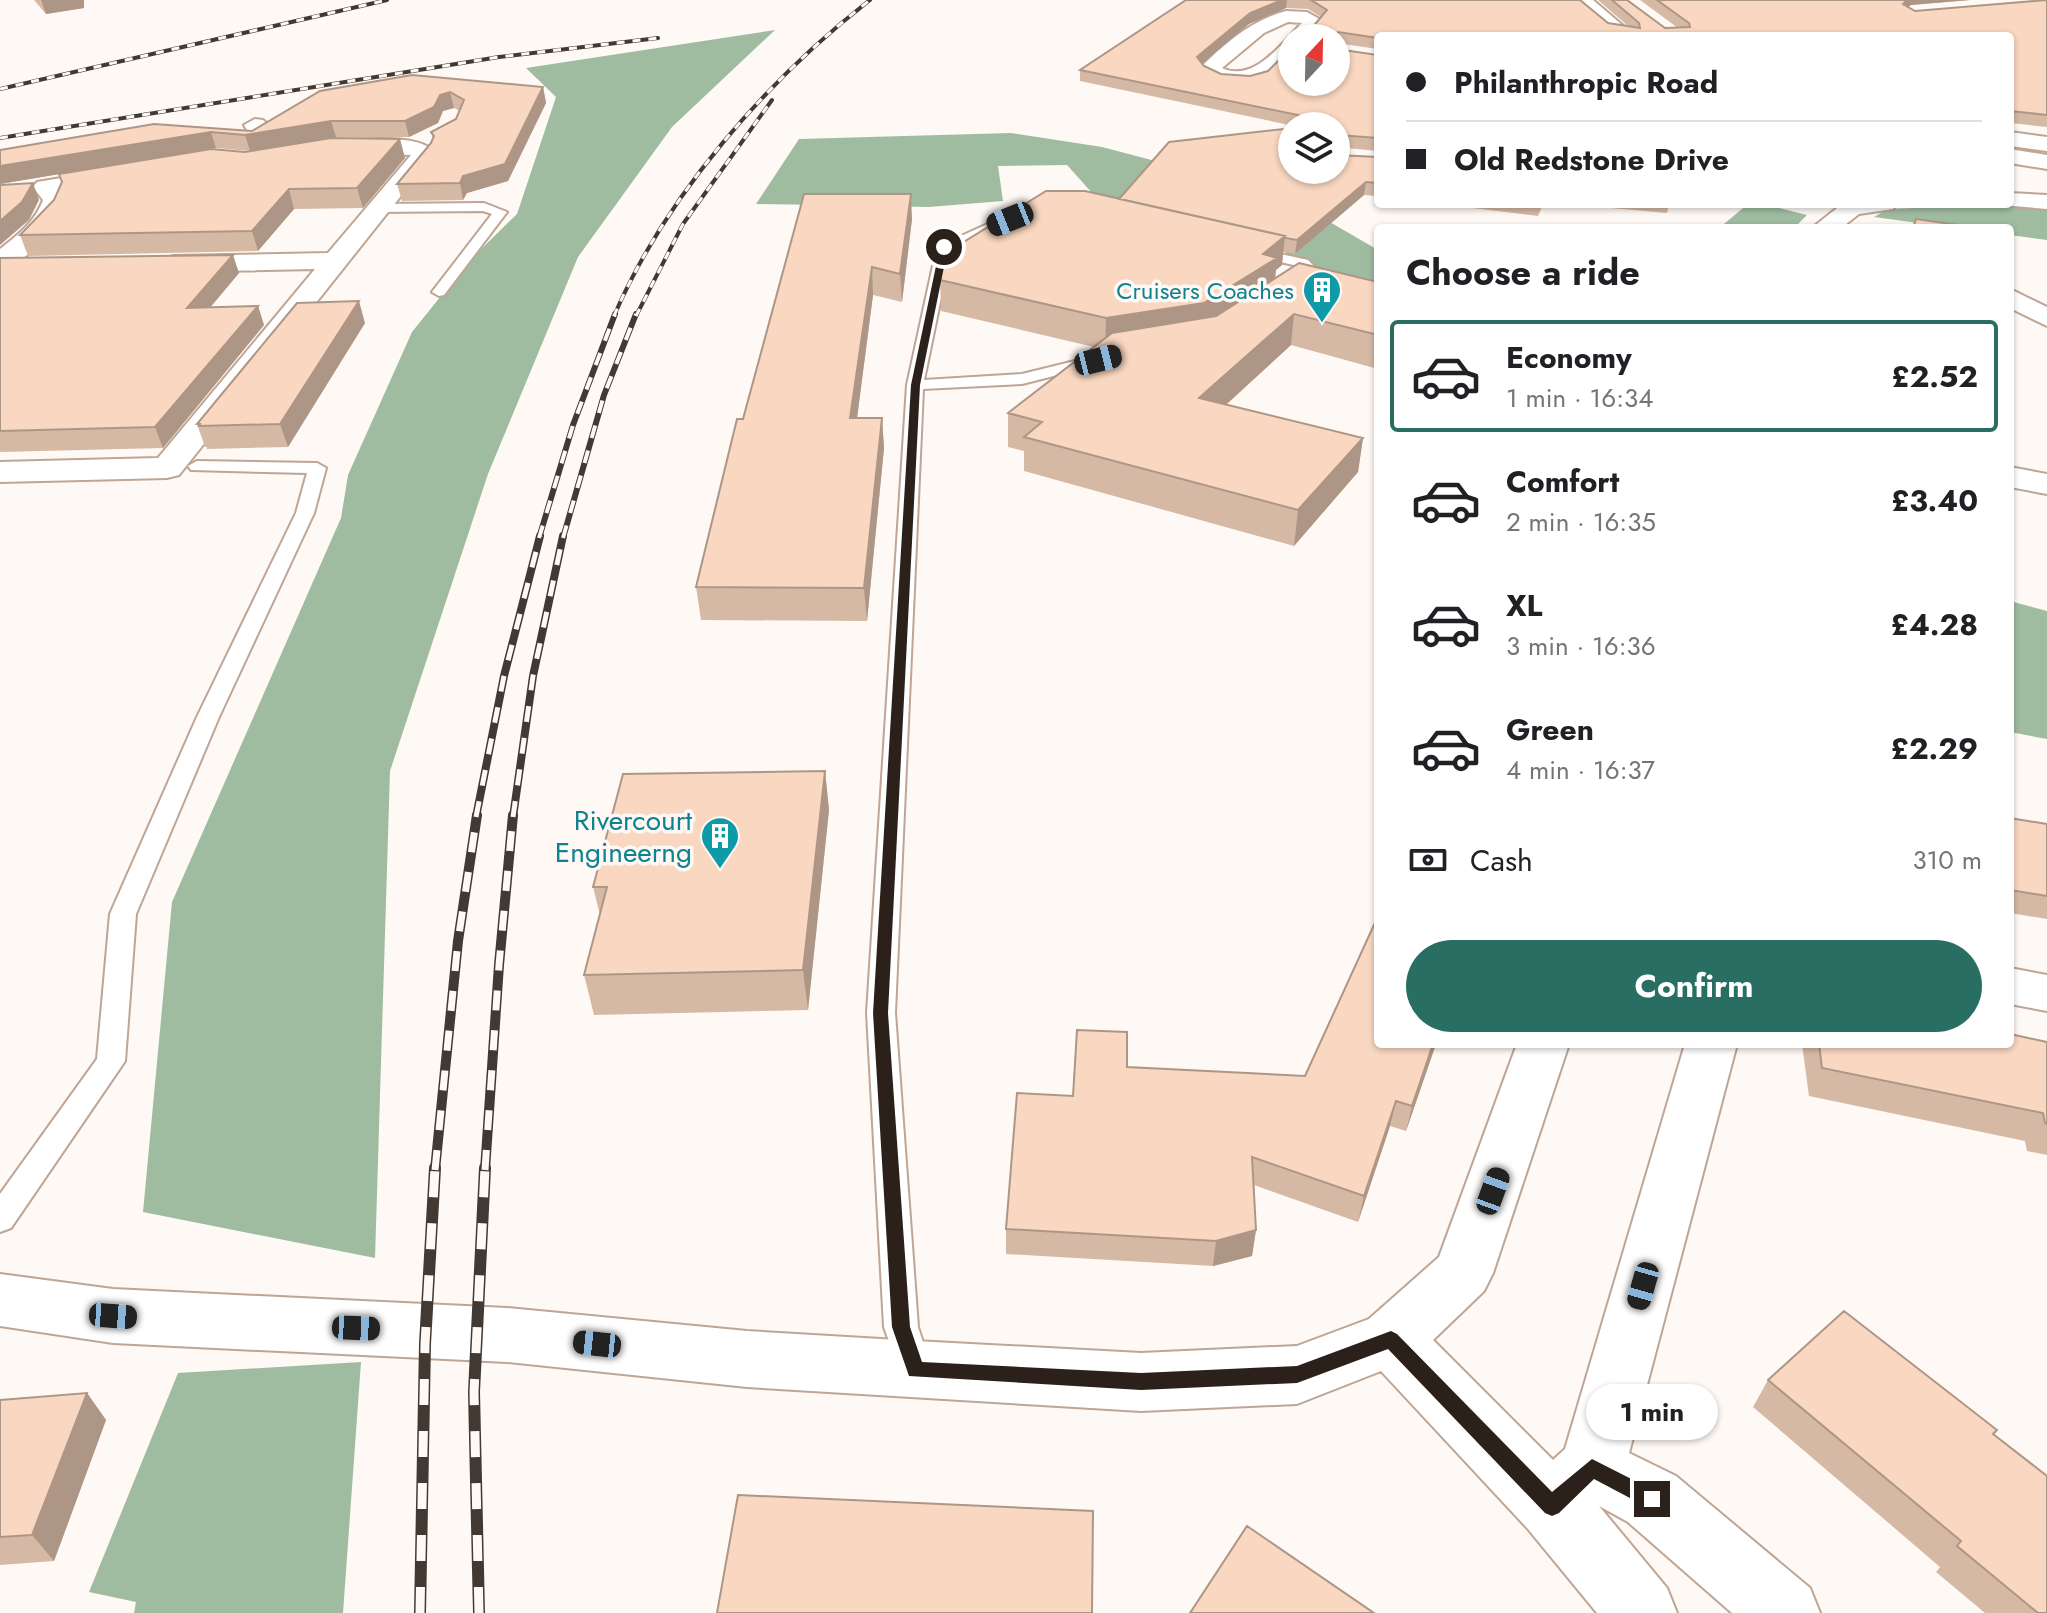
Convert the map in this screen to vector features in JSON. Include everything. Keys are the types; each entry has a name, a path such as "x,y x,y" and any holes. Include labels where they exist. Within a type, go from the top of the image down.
{"street":[{"path":"1583,0 1602,20 1620,32"},
{"path":"1278,57 1259,75 1227,78 1209,70 1264,18 1276,13 1296,14 1310,17 1314,21 1311,24"},
{"path":"1241,40 1278,42"},
{"path":"255,125 287,154"},
{"path":"262,159 318,150 414,147 437,135"},
{"path":"2014,140 2047,144"},
{"path":"0,472 167,468 424,153 414,147"},
{"path":"2014,157 2047,162"},
{"path":"17,192 138,172"},
{"path":"0,261 38,231 52,211 55,200 45,187"},
{"path":"2014,200 2047,202"},
{"path":"1830,224 1852,208"},
{"path":"153,264 337,261"},
{"path":"0,267 31,267"},
{"path":"2014,299 2047,318"},
{"path":"2014,478 2047,484"},
{"path":"2014,987 2047,993"},
{"path":"0,1300 126,1317 507,1335 747,1359 915,1370 1141,1382 1297,1375 1391,1339 1463,1273 1542,1048"},
{"path":"1572,1487 1710,1048"},
{"path":"1391,1339 1572,1487 1642,1613"},
{"path":"1572,1487 1652,1499 1785,1613"}],"lane":[{"path":"379,208 484,207 500,212 439,292"},
{"path":"915,1370 901,1327 881,1013 915,385 944,247 1033,210"},
{"path":"1227,246 1303,263 1314,273 1274,298"},
{"path":"915,385 1022,379 1123,353"},
{"path":"0,1219 111,1061 123,914 208,717 305,513 317,468 197,466"}],"green space":[{"path":"775,30 672,127 578,257 488,474 390,771 375,1258 143,1212 172,902 341,518 348,475 412,332 469,261 517,214 556,97 526,68"},
{"path":"1011,133 1102,147 1197,172 1304,207 1374,248 1374,303 1279,249 1102,204 1067,165 998,166 1003,201 929,207 756,204 799,139"},
{"path":"2047,203 2047,240 2014,236 2014,224 1926,224 1874,217 1888,209 2014,208 2014,204"},
{"path":"1743,208 1779,208 1807,215 1798,224 1724,224"},
{"path":"2014,602 2047,611 2047,739 2014,733"},
{"path":"361,1362 343,1613 134,1613 136,1602 89,1592 178,1373"}],"building":[{"path":"1186,0 1282,0 1250,13 1197,57 1204,66 1221,74 1250,76 1268,71 1278,61 1278,96 1350,96 1350,51 1374,54 1374,138 1350,136 1350,112 1283,112 1080,70"},
{"path":"1311,0 1580,0 1608,23 1640,28 1639,23 1612,0 1627,0 1665,28 1690,27 1689,23 1657,0 1907,0 1903,4 1915,11 2047,0 2047,115 2014,111 2014,32 1374,32 1374,37 1350,34 1350,24 1315,24 1327,10"},
{"path":"412,75 543,87 505,164 463,176 460,183 397,184 431,143 434,136 431,132 456,119 464,100 450,92 440,95 434,107 405,121 331,121 245,135 211,132 0,166 0,150 154,124 252,131 320,91"},
{"path":"1278,130 1278,184 1350,184 1350,156 1374,157 1374,183 1366,182 1297,240 1119,199 1169,142"},
{"path":"331,138 400,139 357,188 289,189 252,231 20,235 54,200 62,182 59,174 211,149 245,152"},
{"path":"33,183 22,202 0,221 0,185"},
{"path":"1046,191 1085,191 1285,236 1263,254 1277,258 1204,303 1106,318 940,280 946,253"},
{"path":"804,194 911,194 900,274 872,267 850,418 882,418 864,588 696,587 737,419 743,419"},
{"path":"1916,219 1950,224 1914,224"},
{"path":"233,255 187,308 258,306 155,427 0,431 0,258"},
{"path":"1299,263 1374,281 1374,334 1294,314 1199,398 1363,438 1298,510 1024,437 1042,422 1008,413 1112,333 1216,316"},
{"path":"359,301 280,424 197,424 297,303"},
{"name":"Rivercourt Engineerng","path":"825,771 803,970 584,975 607,887 593,887 623,774"},
{"path":"2014,819 2047,824 2047,896 2014,891"},
{"path":"1374,925 1374,1048 1432,1048 1412,1106 1396,1101 1364,1196 1252,1157 1256,1230 1216,1241 1006,1229 1017,1093 1073,1096 1077,1030 1127,1032 1127,1067 1305,1076"},
{"path":"2014,1035 2047,1042 2047,1124 2043,1113 1822,1068 1820,1048 2014,1048"},
{"path":"1844,1311 1997,1430 1993,1434 2047,1476 2047,1613 2038,1613 1957,1546 1961,1541 1768,1380"},
{"path":"87,1393 32,1535 0,1537 0,1400"},
{"path":"738,1495 1093,1511 1092,1613 717,1613"},
{"path":"1247,1526 1374,1613 1190,1613"}],"railway":[{"path":"0,89 387,0"},
{"path":"614,316 661,227 723,143 794,66 870,0"},
{"path":"0,138 499,57 658,38"},
{"path":"636,316 683,224 772,100"},
{"path":"539,538 573,425 615,314"},
{"path":"563,538 604,395 636,314"},
{"path":"476,817 504,676 540,536"},
{"path":"513,817 533,676 563,536"},
{"path":"435,1170 458,941 477,815"},
{"path":"485,1170 513,815"},
{"path":"420,1613 425,1344 435,1168"},
{"path":"479,1613 474,1392 485,1168"}],"place":[{"name":"Cruisers Coaches","path":"1322,324"},
{"name":"Rivercourt Engineerng","path":"720,870"}],"route":[{"path":"944,247 915,385 881,1013 901,1327 915,1370 1141,1382 1297,1375 1391,1339 1552,1506 1592,1468 1652,1499"}]}
